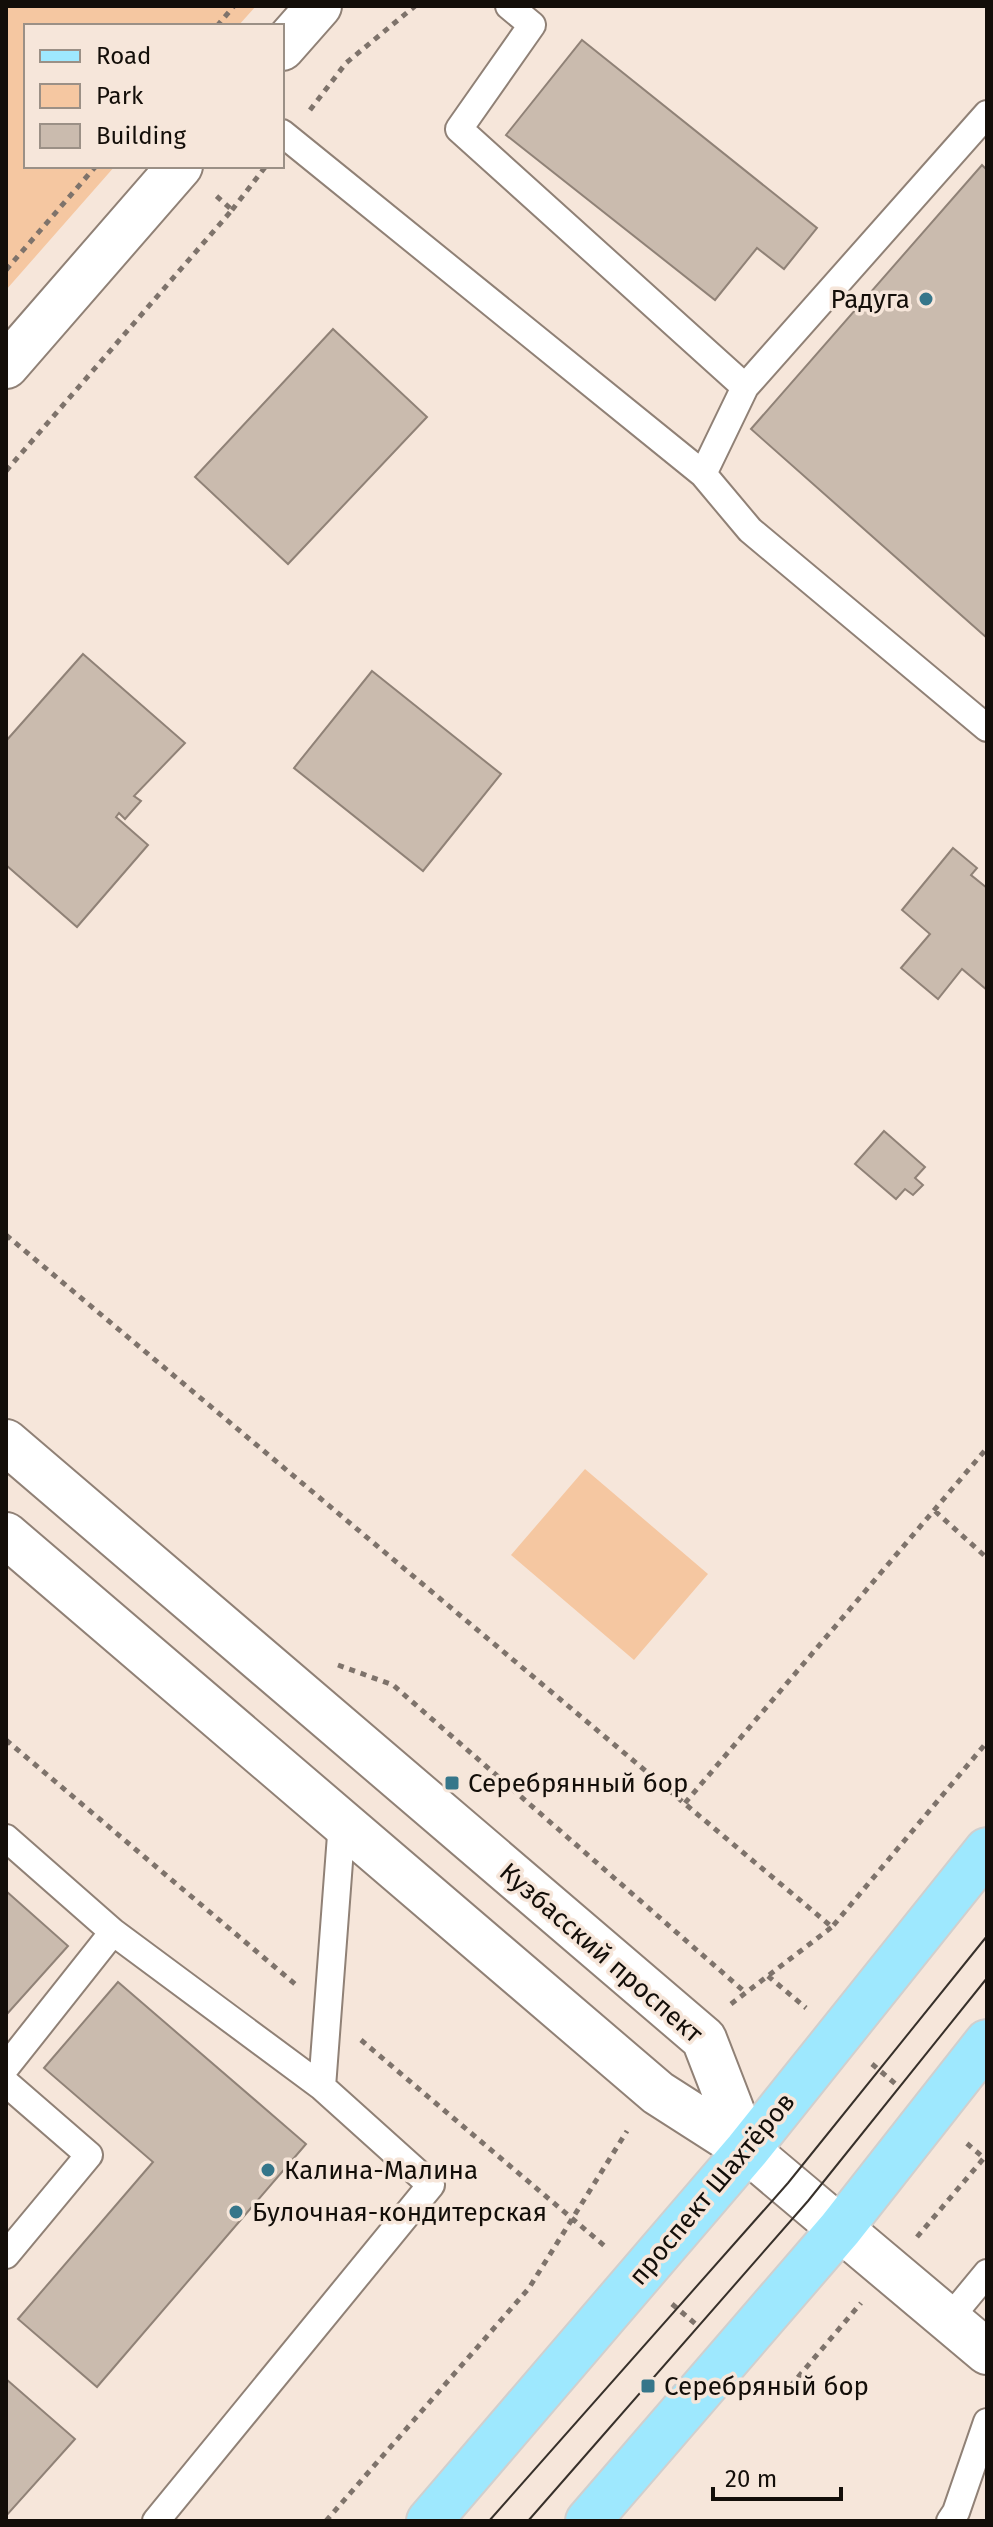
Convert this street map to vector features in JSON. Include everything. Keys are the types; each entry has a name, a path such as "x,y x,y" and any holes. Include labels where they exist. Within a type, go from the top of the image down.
{"main road":[{"name":"проспект Шахтёров","path":"429,2521 747,2150 987,1850"},
{"path":"588,2521 840,2229 987,2042"}],"street":[{"path":"284,46 319,6"},
{"path":"6,366 191,175"},
{"name":"Кузбасский проспект","path":"6,1442 704,2039 747,2150"},
{"path":"6,1535 658,2093 747,2150 987,2352"}],"lane":[{"path":"509,6 532,25 459,129 745,387"},
{"path":"703,474 745,387 987,114"},
{"path":"285,135 703,474 750,530 987,728"},
{"path":"322,2087 342,1822"},
{"path":"6,1838 113,1932 322,2087 431,2185 156,2521"},
{"path":"6,2067 113,1932"},
{"path":"6,2083 89,2155 6,2255"},
{"path":"949,2319 987,2273"},
{"path":"958,2518 987,2422"}],"path":[{"path":"219,24 234,6"},
{"path":"285,135 346,63 415,6"},
{"path":"6,270 94,168"},
{"path":"6,471 232,210 264,168"},
{"path":"191,175 232,210"},
{"path":"6,1235 832,1927"},
{"path":"685,1803 987,1448"},
{"path":"935,1511 987,1558"},
{"path":"336,1664 393,1685 746,1993"},
{"path":"6,1740 782,2396 984,2158 768,1976"},
{"path":"729,2006 832,1927 987,1742"},
{"path":"326,2521 529,2288 627,2131"}],"green space":[{"path":"6,6 256,6 240,24 24,24 24,168 113,168 6,290"},
{"path":"585,1469 708,1574 634,1660 511,1555"}],"building":[{"path":"582,40 817,228 784,269 757,248 715,300 506,135"},
{"name":"Радуга","path":"982,165 987,170 987,638 751,429"},
{"path":"333,329 427,417 288,564 195,477"},
{"path":"83,654 185,743 134,796 141,801 125,819 119,813 116,817 148,845 77,927 6,865 6,741"},
{"path":"372,671 501,774 423,871 294,768"},
{"path":"953,848 977,868 971,875 987,888 987,990 962,969 938,999 901,968 930,934 902,910"},
{"path":"884,1131 925,1167 915,1178 923,1185 913,1195 905,1189 896,1199 855,1164"},
{"path":"6,1891 68,1946 7,2014 6,2014"},
{"path":"118,1982 306,2144 97,2387 18,2319 153,2162 44,2068"},
{"path":"6,2379 75,2439 6,2516"}],"tram line":[{"path":"489,2521 788,2183 987,1936"},
{"path":"528,2521 808,2201 987,1978"}],"place":[{"name":"Радуга","path":"926,299"},
{"name":"Серебрянный бор","path":"452,1783"},
{"name":"Калина-Малина","path":"268,2170"},
{"name":"Булочная-кондитерская","path":"236,2212"},
{"name":"Серебряный бор","path":"648,2386"}]}
